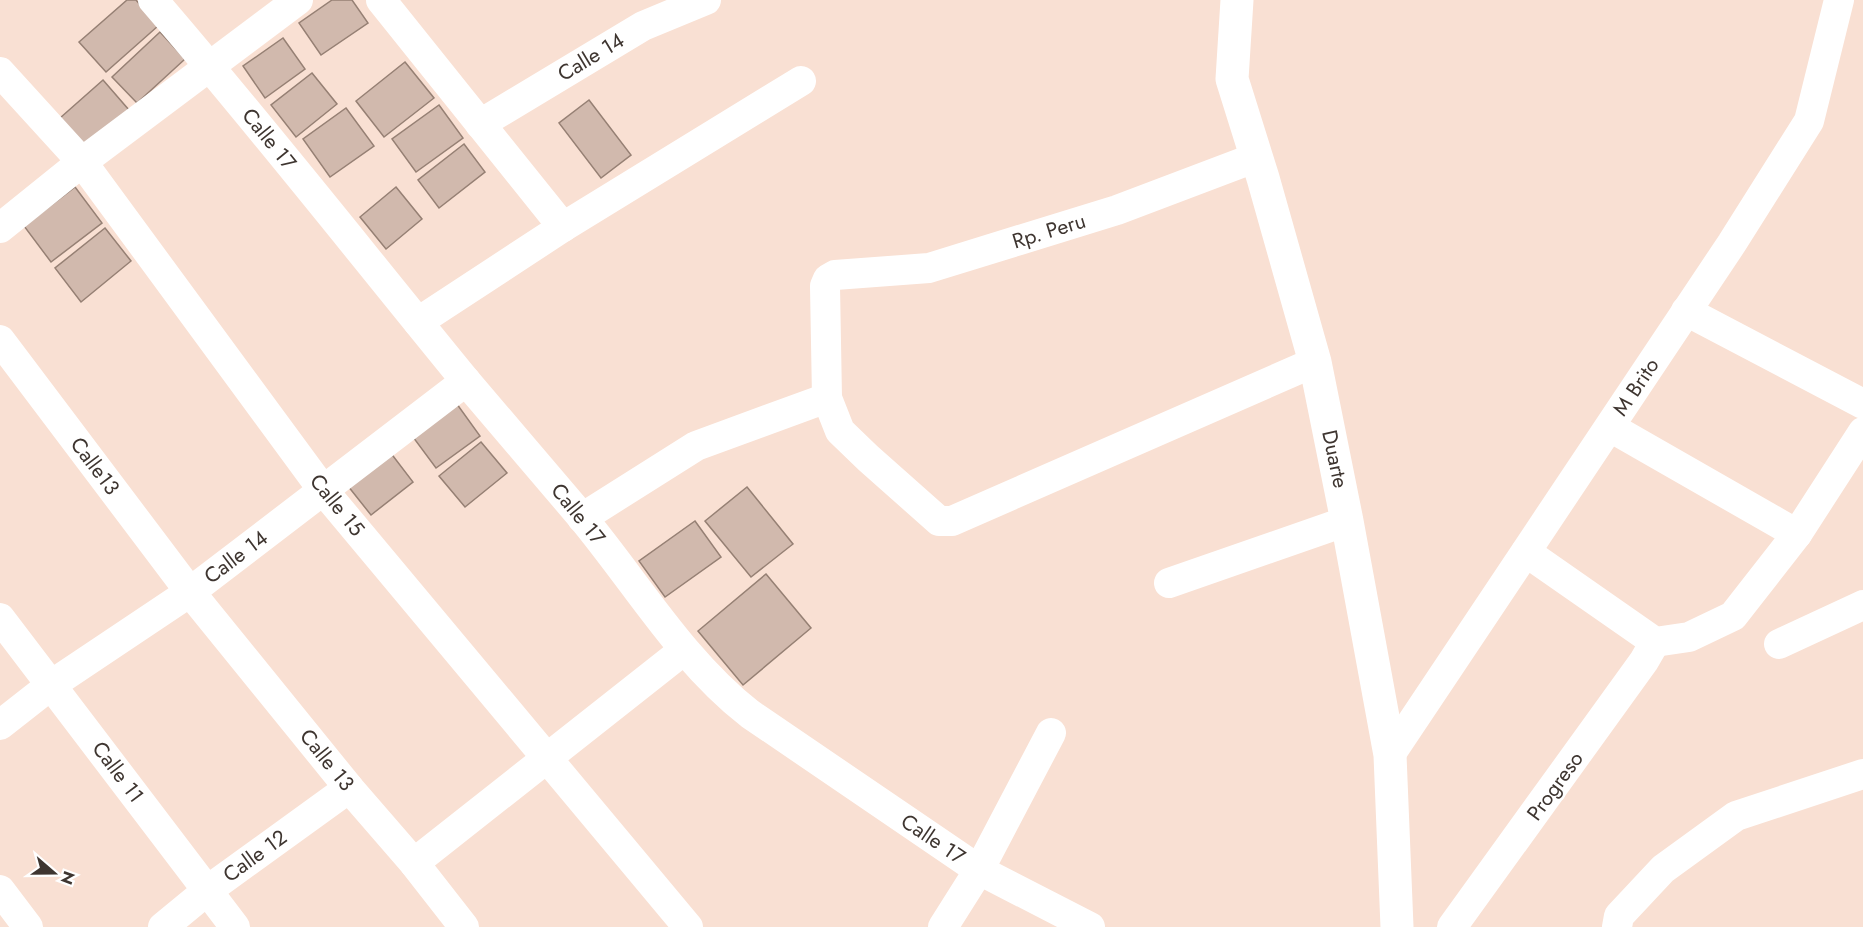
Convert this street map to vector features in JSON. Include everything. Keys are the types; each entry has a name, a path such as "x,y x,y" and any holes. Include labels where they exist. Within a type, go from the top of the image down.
{"street":[{"name":"Calle 17","path":"153,0 210,66 466,381 582,518 684,650 728,696 750,714 979,870 1090,927"},
{"path":"0,228 82,162 298,0"},
{"path":"381,0 563,227"},
{"name":"Calle 14","path":"480,124 643,26 706,0"},
{"name":"Duarte","path":"1237,0 1232,79 1315,362 1347,520 1390,755 1397,927"},
{"name":"M Brito","path":"1390,755 1732,243 1809,121 1839,0"},
{"name":"Calle 15","path":"0,72 82,162 323,490 688,927"},
{"path":"418,322 563,227 801,81"},
{"name":"Rp. Peru","path":"827,398 825,286 828,279 835,274 929,268 1117,210 1257,158"},
{"path":"1686,311 1863,404"},
{"name":"Calle13","path":"0,340 190,592"},
{"path":"582,518 696,446 827,398 840,431 939,520 952,522 1315,362"},
{"name":"Calle 14","path":"0,725 51,685 190,592 466,381"},
{"path":"1610,427 1797,534"},
{"path":"1526,552 1655,642 1689,637 1733,616 1797,534 1863,432"},
{"path":"1168,583 1347,520"},
{"name":"Calle 13","path":"190,592 349,788 414,863 464,927"},
{"path":"1779,644 1863,606"},
{"name":"Calle 11","path":"0,618 235,927"},
{"name":"Progreso","path":"1452,927 1644,662 1655,642"},
{"path":"414,863 684,650"},
{"path":"942,927 979,870 1051,734"},
{"path":"1617,927 1619,916 1663,869 1736,816 1863,774"},
{"name":"Calle 12","path":"163,927 208,890 349,788"},
{"path":"0,890 28,927"}],"building":[{"path":"127,0 136,0 158,26 106,72 79,42"},
{"path":"332,0 352,0 368,23 321,55 299,23"},
{"path":"160,32 185,59 137,103 112,77"},
{"path":"283,38 305,69 265,98 243,66"},
{"path":"405,62 434,98 384,137 356,101"},
{"path":"312,73 337,104 296,137 271,105"},
{"path":"103,80 129,110 86,148 60,118"},
{"path":"589,100 631,155 601,178 559,123"},
{"path":"439,105 463,138 416,172 392,139"},
{"path":"346,108 374,146 330,177 303,139"},
{"path":"464,144 485,172 439,208 418,180"},
{"path":"75,187 102,223 51,262 24,226"},
{"path":"396,187 422,219 386,249 360,217"},
{"path":"105,228 131,261 81,302 55,268"},
{"path":"454,400 480,436 436,468 410,433"},
{"path":"481,442 507,473 465,507 439,476"},
{"path":"390,452 413,482 371,515 348,486"},
{"path":"747,487 793,544 751,577 705,521"},
{"path":"695,521 721,557 665,597 639,561"},
{"path":"766,574 811,628 743,685 698,631"}]}
